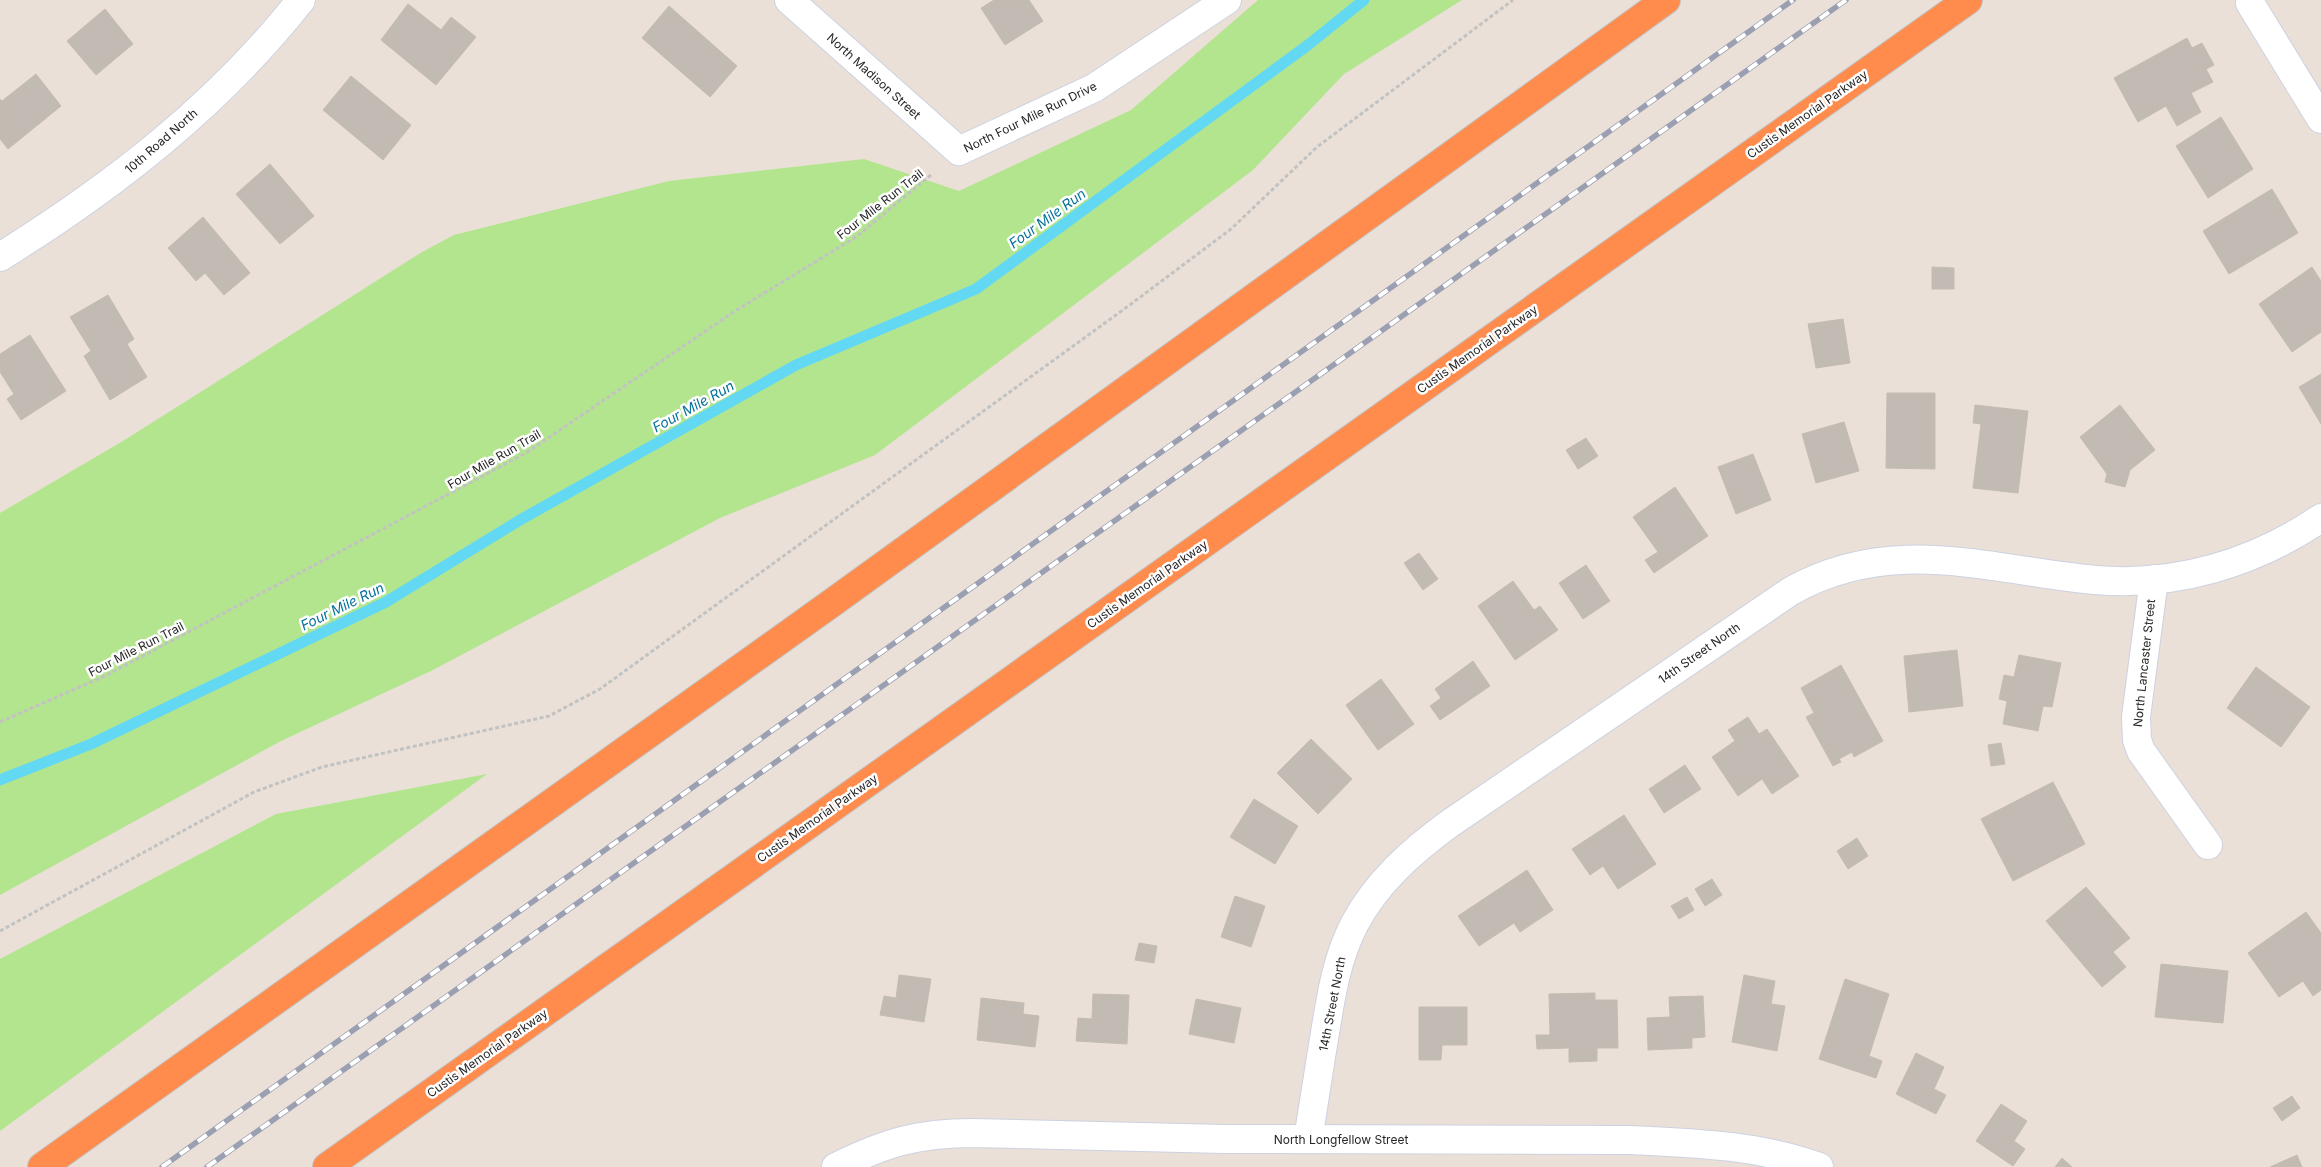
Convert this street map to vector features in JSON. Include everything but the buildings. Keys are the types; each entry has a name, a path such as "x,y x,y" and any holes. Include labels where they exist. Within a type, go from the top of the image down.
{"highway":[{"path":"42,1167 837,599 1666,0"},
{"name":"Custis Memorial Parkway","path":"327,1167 1968,0"}],"street":[{"name":"10th Road North","path":"0,257 92,198 144,157 235,74 301,0"},
{"name":"North Madison Street","path":"789,0 959,151"},
{"name":"North Four Mile Run Drive","path":"959,151 1094,88 1227,0"},
{"path":"2250,3 2321,119"},
{"name":"14th Street North","path":"1308,1138 1330,1003 1341,954 1361,913 1388,877 1417,849 1448,824 1777,600 1817,578 1880,562 1912,560 1967,561 2096,580 2154,579 2195,574 2247,558 2277,546 2321,518"},
{"name":"North Lancaster Street","path":"2154,579 2136,717 2137,740 2144,757 2208,845"},
{"name":"North Longfellow Street","path":"836,1167 865,1160 913,1137 944,1133 1224,1139 1630,1140 1697,1143 1758,1151 1819,1167"}],"path":[{"path":"0,931 254,792 322,767 549,716 600,689 1135,302 1231,229 1317,147 1513,0"},
{"name":"Four Mile Run Trail","path":"0,722 107,675 526,453 735,310 856,237 959,151"}],"green space":[{"path":"1258,0 1462,0 1344,74 1253,170 875,455 720,518 431,671 281,741 0,895 0,513 123,441 422,252 454,235 669,181 864,159 959,191 1131,110"},
{"path":"487,774 0,1131 0,959 276,814"}],"waterway":[{"name":"Four Mile Run","path":"0,780 91,744 386,602 520,520 796,365 976,289 1308,45 1364,0"}],"railway":[{"path":"162,1167 1793,0"},
{"path":"207,1167 1846,0"}]}
